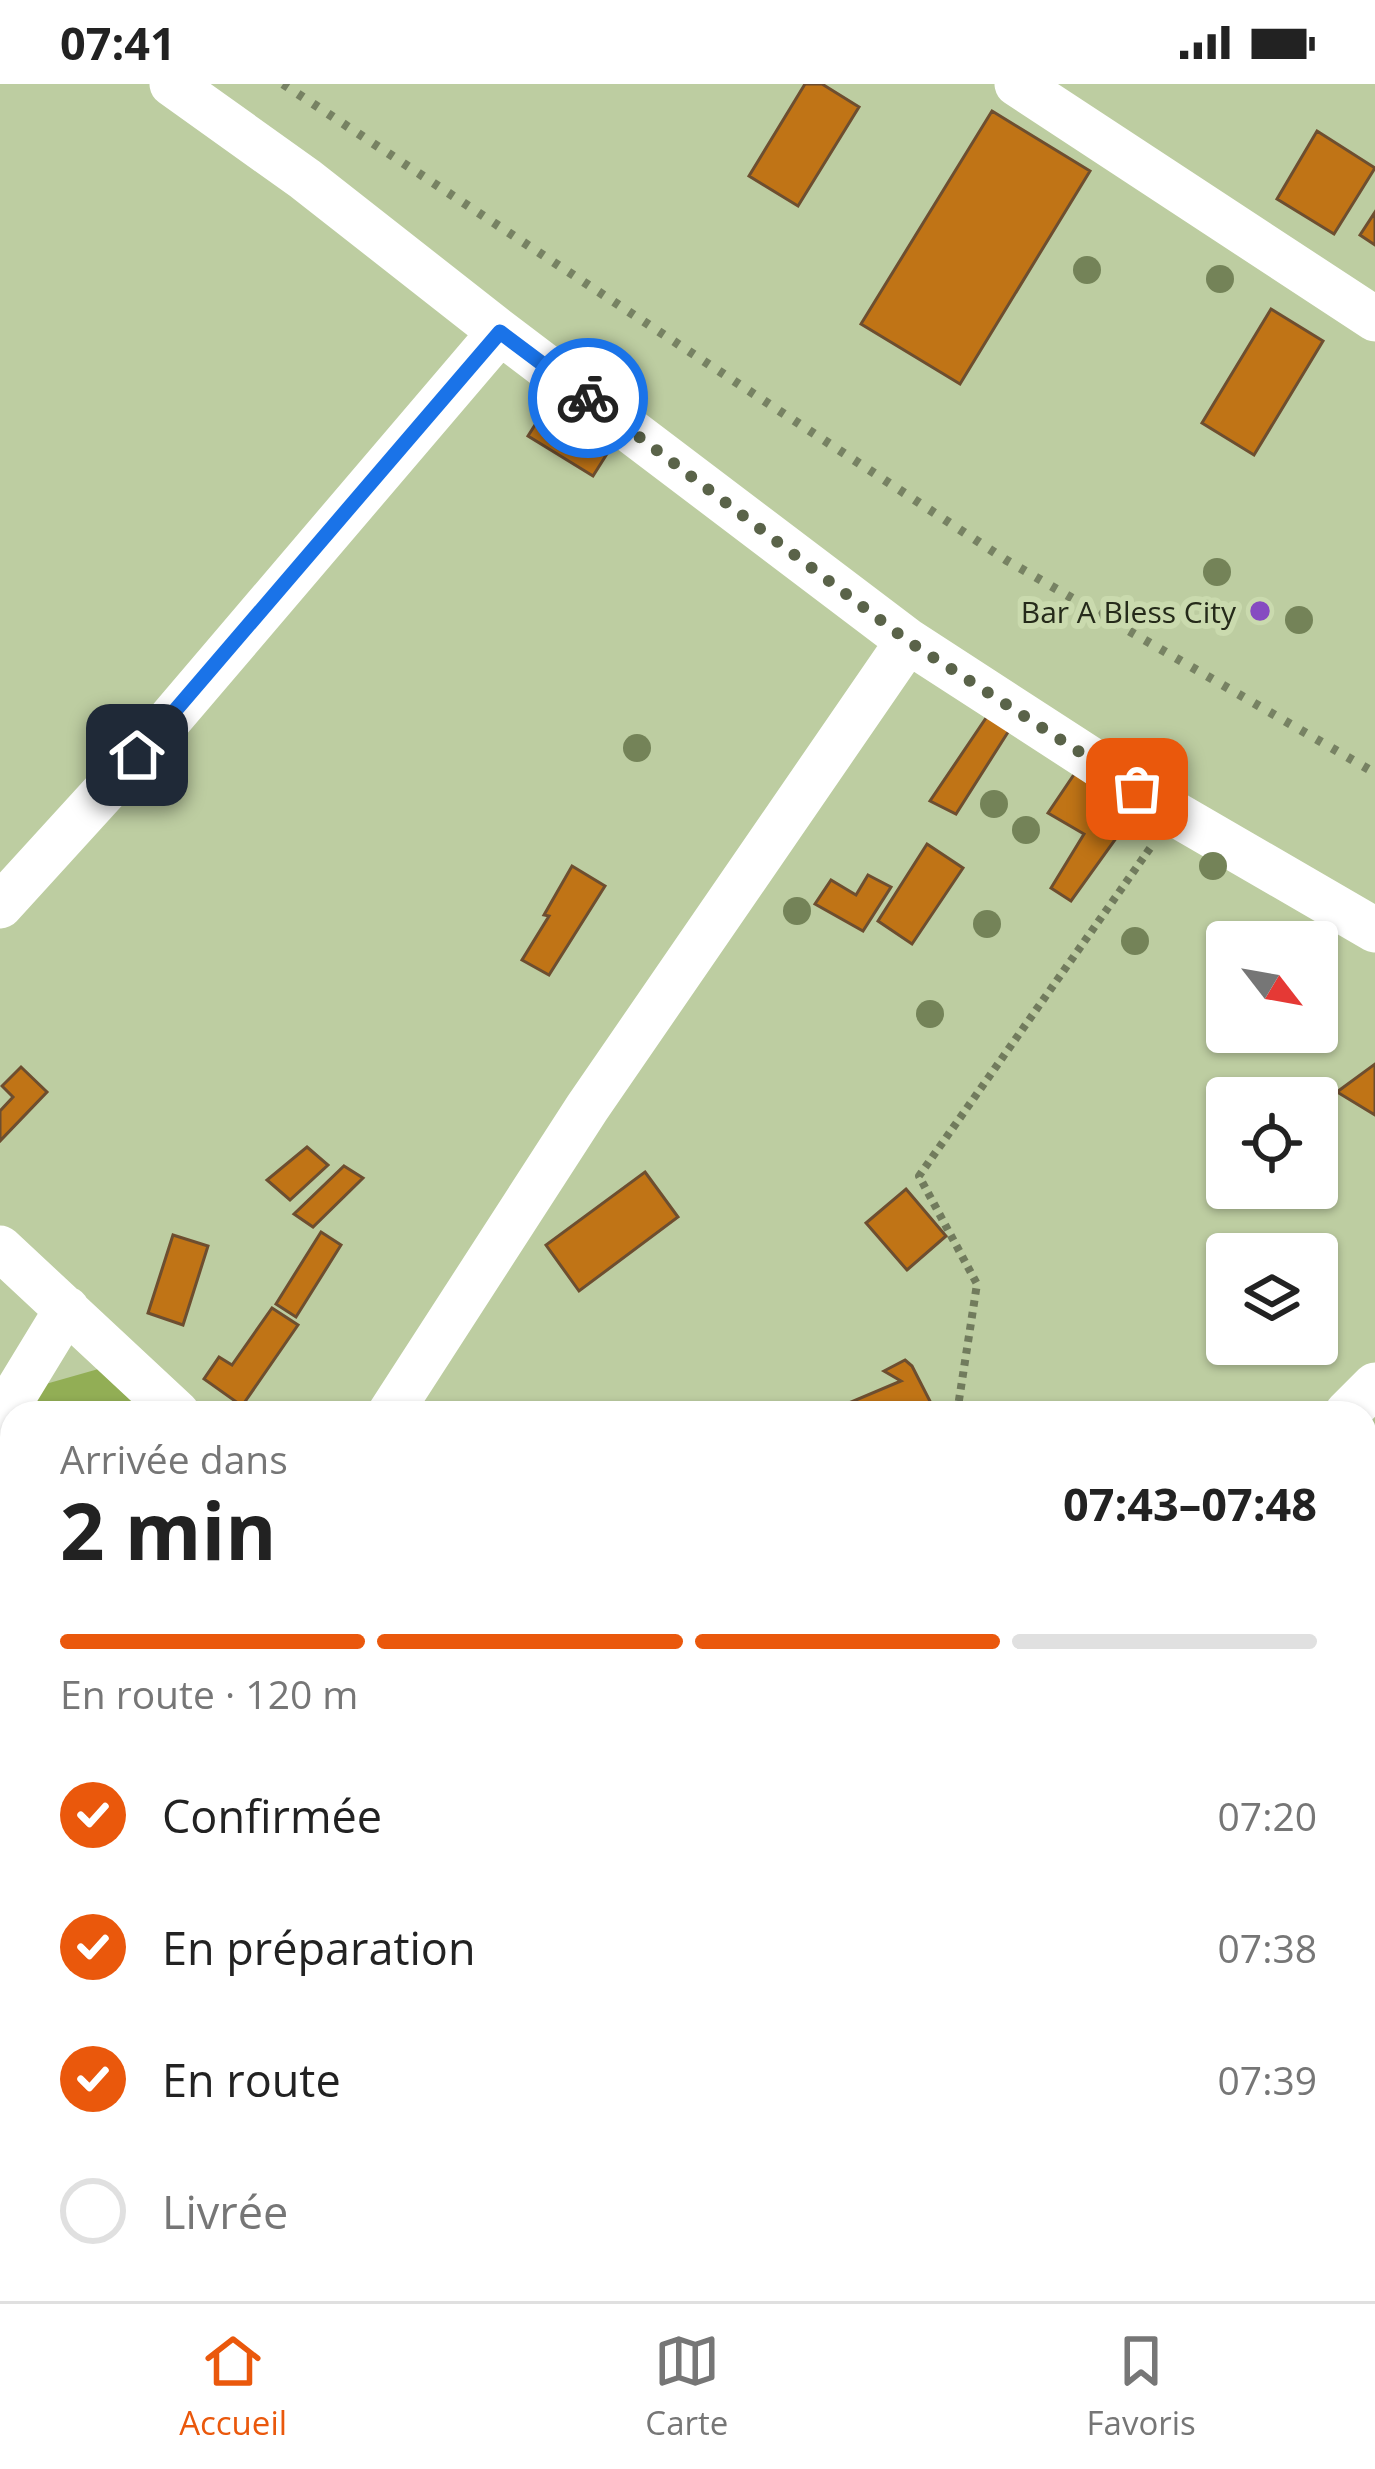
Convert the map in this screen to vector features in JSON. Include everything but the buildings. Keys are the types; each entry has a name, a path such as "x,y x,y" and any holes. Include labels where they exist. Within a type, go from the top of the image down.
{"street":[{"path":"172,84 305,179 908,641 1175,814 1375,930"},
{"path":"1017,84 1375,319"},
{"path":"0,906 165,724 500,332"},
{"path":"398,1401 587,1108 908,641"},
{"path":"0,1248 164,1401"},
{"path":"11,1401 67,1309"}],"path":[{"path":"959,1401 977,1284 919,1176 1175,814"}],"green space":[{"path":"116,1364 148,1401 16,1401 21,1391"}],"railway":[{"path":"283,84 1006,560 1375,773"}],"way so far":[{"path":"588,398 908,641 1137,789"}],"place":[{"name":"Bar A Bless City","path":"1260,611"}],"route":[{"path":"137,755 500,332 588,398"}]}
